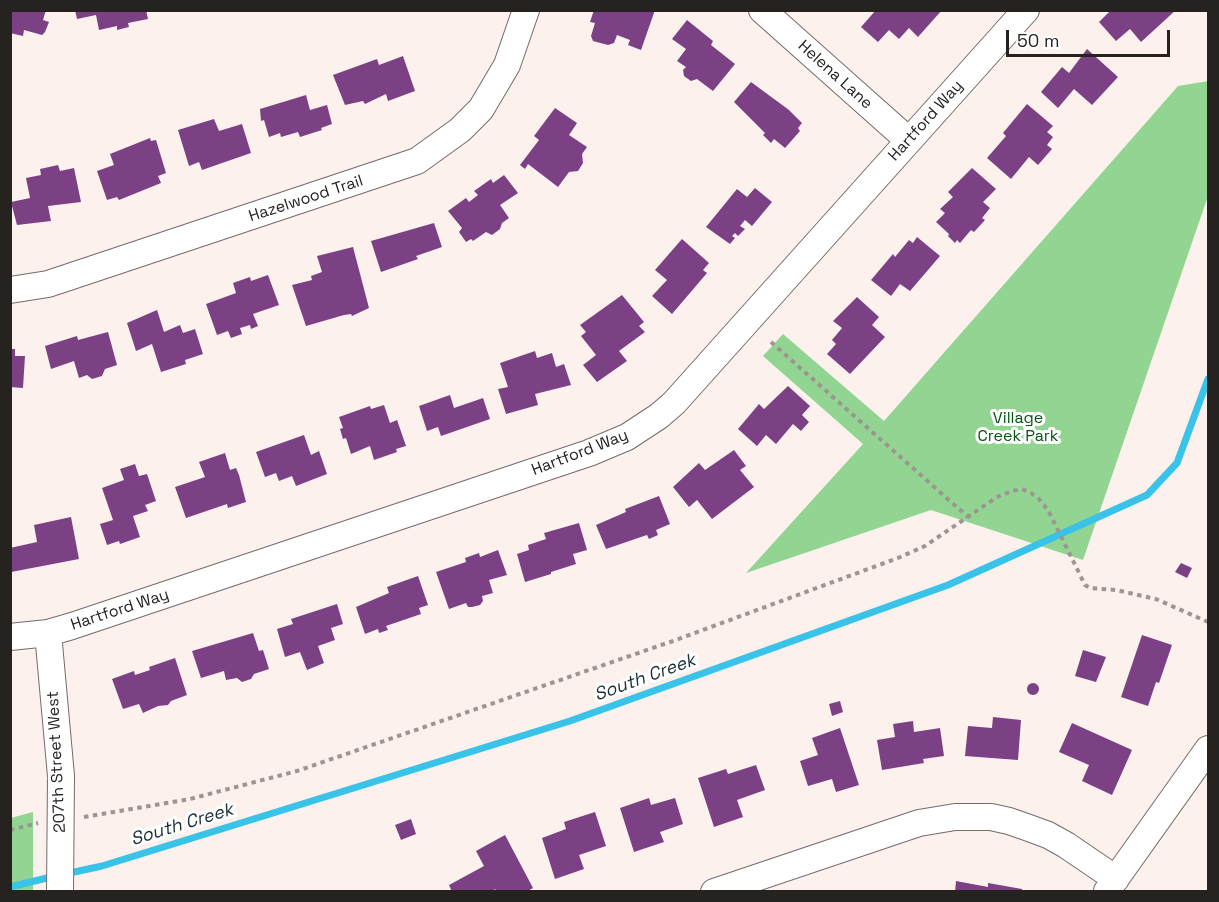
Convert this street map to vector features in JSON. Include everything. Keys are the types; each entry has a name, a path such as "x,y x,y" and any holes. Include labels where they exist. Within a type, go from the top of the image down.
{"street":[{"name":"Hazelwood Trail","path":"10,290 48,284 419,160 472,119 491,94 507,65 526,10"},
{"name":"Helena Lane","path":"762,10 909,140"},
{"name":"Hartford Way","path":"10,637 48,633 580,456 627,437 660,416 674,403 1026,10"},
{"name":"207th Street West","path":"48,633 61,776 60,891"},
{"path":"714,891 919,823 963,817 991,817 1048,835 1111,885 1209,749"}],"path":[{"path":"771,342 968,517"},
{"path":"10,830 61,825 96,816 190,800 297,771 653,648 898,558 924,546 997,497 1022,489 1039,499 1048,510 1081,579 1090,588 1116,590 1156,599 1209,622"}],"green space":[{"name":"Village Creek Park","path":"1208,81 1208,196 1083,560 931,510 746,573 863,444 763,356 783,334 884,421 1178,86"},
{"path":"33,812 33,891 11,891 11,818"}],"building":[{"path":"10,10 46,10 43,20 49,22 45,32 42,35 24,30 23,36 10,33"},
{"path":"75,10 146,10 148,19 128,23 129,27 117,30 117,26 99,30 96,15 77,19"},
{"path":"594,10 655,10 641,50 628,45 630,40 617,35 614,43 608,45 593,41 591,36 595,23 590,22"},
{"path":"876,10 942,10 918,37 909,28 899,39 889,30 878,42 861,27"},
{"path":"1111,10 1176,10 1141,42 1130,29 1116,41 1099,22"},
{"path":"687,20 713,41 711,45 735,64 713,91 697,79 691,81 684,76 683,70 686,67 677,61 686,49 672,39"},
{"path":"1087,49 1118,77 1092,105 1074,89 1058,108 1041,92 1062,67 1069,73"},
{"path":"403,56 415,91 388,101 386,94 365,104 363,101 345,105 333,75 377,59 379,65"},
{"path":"751,82 789,110 802,123 798,128 800,131 785,148 774,139 771,143 763,135 765,133 734,102"},
{"path":"306,95 310,110 327,105 332,124 300,137 298,132 281,137 280,133 269,137 264,120 261,121 260,109"},
{"path":"1027,104 1053,126 1047,132 1053,137 1047,145 1052,149 1038,165 1029,157 1011,179 987,158 1006,136 1003,133"},
{"path":"555,108 577,123 569,135 587,147 582,154 583,163 578,171 569,172 558,187 528,164 525,169 520,165 539,140 534,136"},
{"path":"214,119 219,131 242,124 251,153 202,170 199,162 189,166 178,130"},
{"path":"150,138 151,141 156,140 166,173 158,176 161,183 119,200 117,197 107,200 97,171 114,165 110,154"},
{"path":"58,165 60,171 74,168 81,202 48,206 51,221 17,225 11,202 30,198 26,178 41,175 40,169"},
{"path":"972,168 996,189 983,202 990,208 982,218 985,220 974,232 971,230 960,243 957,240 955,243 936,222 945,213 940,209 953,197 948,192"},
{"path":"504,175 518,193 500,205 509,218 492,235 486,232 473,241 471,239 466,242 459,232 462,228 448,211 466,198 469,202 478,195 474,191 491,179 493,183"},
{"path":"755,188 772,202 752,226 745,220 740,226 745,229 738,236 735,233 732,236 735,238 730,244 706,227 737,189 747,197"},
{"path":"434,223 442,247 416,256 418,259 381,272 371,241"},
{"path":"917,237 940,256 910,291 900,284 891,296 871,280 893,254 895,257 909,240 913,243"},
{"path":"682,239 709,263 703,270 707,273 672,314 652,296 667,280 655,270"},
{"path":"353,247 369,308 352,316 351,314 344,315 306,326 292,285 312,280 311,276 322,272 317,256"},
{"path":"268,275 279,305 253,314 258,326 251,329 250,325 240,328 242,334 231,338 228,331 217,335 206,304 236,293 233,283 250,277 251,281"},
{"path":"622,295 644,322 639,326 645,332 619,351 627,361 597,382 583,365 596,355 581,336 586,332 580,325"},
{"path":"857,297 879,317 872,325 885,337 850,374 827,354 836,344 832,340 842,328 833,321"},
{"path":"157,310 164,332 180,325 183,333 195,329 203,354 185,360 186,364 161,372 152,344 136,351 127,323"},
{"path":"108,332 117,365 105,369 102,376 92,379 87,375 79,378 74,361 51,369 45,346 77,336 78,340"},
{"path":"10,349 15,349 15,356 25,356 23,388 10,387"},
{"path":"535,351 537,358 552,353 556,367 564,364 571,385 535,394 538,405 506,414 498,389 508,387 500,363"},
{"path":"788,386 810,406 802,415 809,422 801,431 793,424 776,444 766,435 757,446 738,429 759,404 764,409"},
{"path":"450,395 454,408 483,398 490,419 441,436 438,427 427,431 419,406"},
{"path":"384,405 390,423 397,420 406,446 396,449 397,452 374,460 370,446 351,454 346,438 343,439 340,429 343,428 339,417 370,406 371,409"},
{"path":"304,435 311,455 319,451 327,474 296,486 292,476 279,481 276,473 265,477 256,452"},
{"path":"734,450 746,466 740,470 754,487 712,519 697,500 689,507 673,487 699,463 705,470"},
{"path":"225,453 230,470 236,468 239,475 246,502 228,508 227,504 186,518 175,487 205,477 199,462"},
{"path":"135,464 139,476 147,474 156,501 145,505 148,511 133,516 140,537 120,544 119,541 107,545 100,524 113,520 102,488 124,480 120,469"},
{"path":"659,496 670,524 656,530 658,535 649,539 647,535 606,549 596,525 626,512 625,509"},
{"path":"71,517 79,559 11,572 10,548 37,542 34,525"},
{"path":"579,523 587,550 573,554 576,564 525,582 517,554 529,550 528,545 546,539 544,533"},
{"path":"498,550 507,575 489,580 493,593 482,596 483,601 480,605 468,607 466,603 449,609 436,572 466,562 465,558 479,553 480,557"},
{"path":"1181,563 1192,568 1187,578 1175,572"},
{"path":"418,576 428,605 419,608 421,614 386,626 388,630 379,633 378,629 365,634 356,607 389,593 387,587"},
{"path":"337,604 343,624 331,628 335,640 318,646 324,663 307,670 300,652 285,657 277,629 293,624 291,619"},
{"path":"253,633 259,651 263,650 269,669 254,674 251,679 242,682 237,678 226,680 224,671 201,678 192,651"},
{"path":"1142,635 1172,645 1159,683 1156,682 1148,706 1121,697"},
{"path":"1083,650 1106,657 1096,682 1075,676"},
{"path":"175,658 187,695 171,701 168,705 158,706 143,713 139,704 123,709 112,679 134,671 135,675 150,670 149,667"},
{"path":"1035,683 1039,689 1035,695 1031,695 1027,687"},
{"path":"840,701 843,712 832,716 829,704"},
{"path":"993,717 1021,720 1018,760 965,756 968,726 992,728"},
{"path":"913,721 914,732 940,728 944,756 923,759 924,763 882,770 877,740 895,737 893,724"},
{"path":"1072,723 1132,750 1112,795 1082,781 1089,765 1059,752"},
{"path":"840,728 859,785 836,792 832,779 808,786 800,761 818,755 812,738"},
{"path":"756,765 765,790 737,800 743,817 714,827 698,778 726,769 728,774"},
{"path":"649,798 651,805 675,798 683,824 660,832 664,842 634,852 620,808"},
{"path":"595,812 606,846 579,855 584,869 555,879 542,838 566,829 564,822"},
{"path":"411,819 416,834 401,840 395,825"},
{"path":"505,835 533,888 526,892 497,892 495,889 492,892 452,892 449,885 484,866 476,851"},
{"path":"956,881 988,887 988,883 1022,889 1022,892 955,892"}],"waterway":[{"name":"South Creek","path":"65,874 102,866 570,721 948,585 1147,495 1177,463 1208,379"},
{"name":"South Creek","path":"10,887 55,876"}]}
